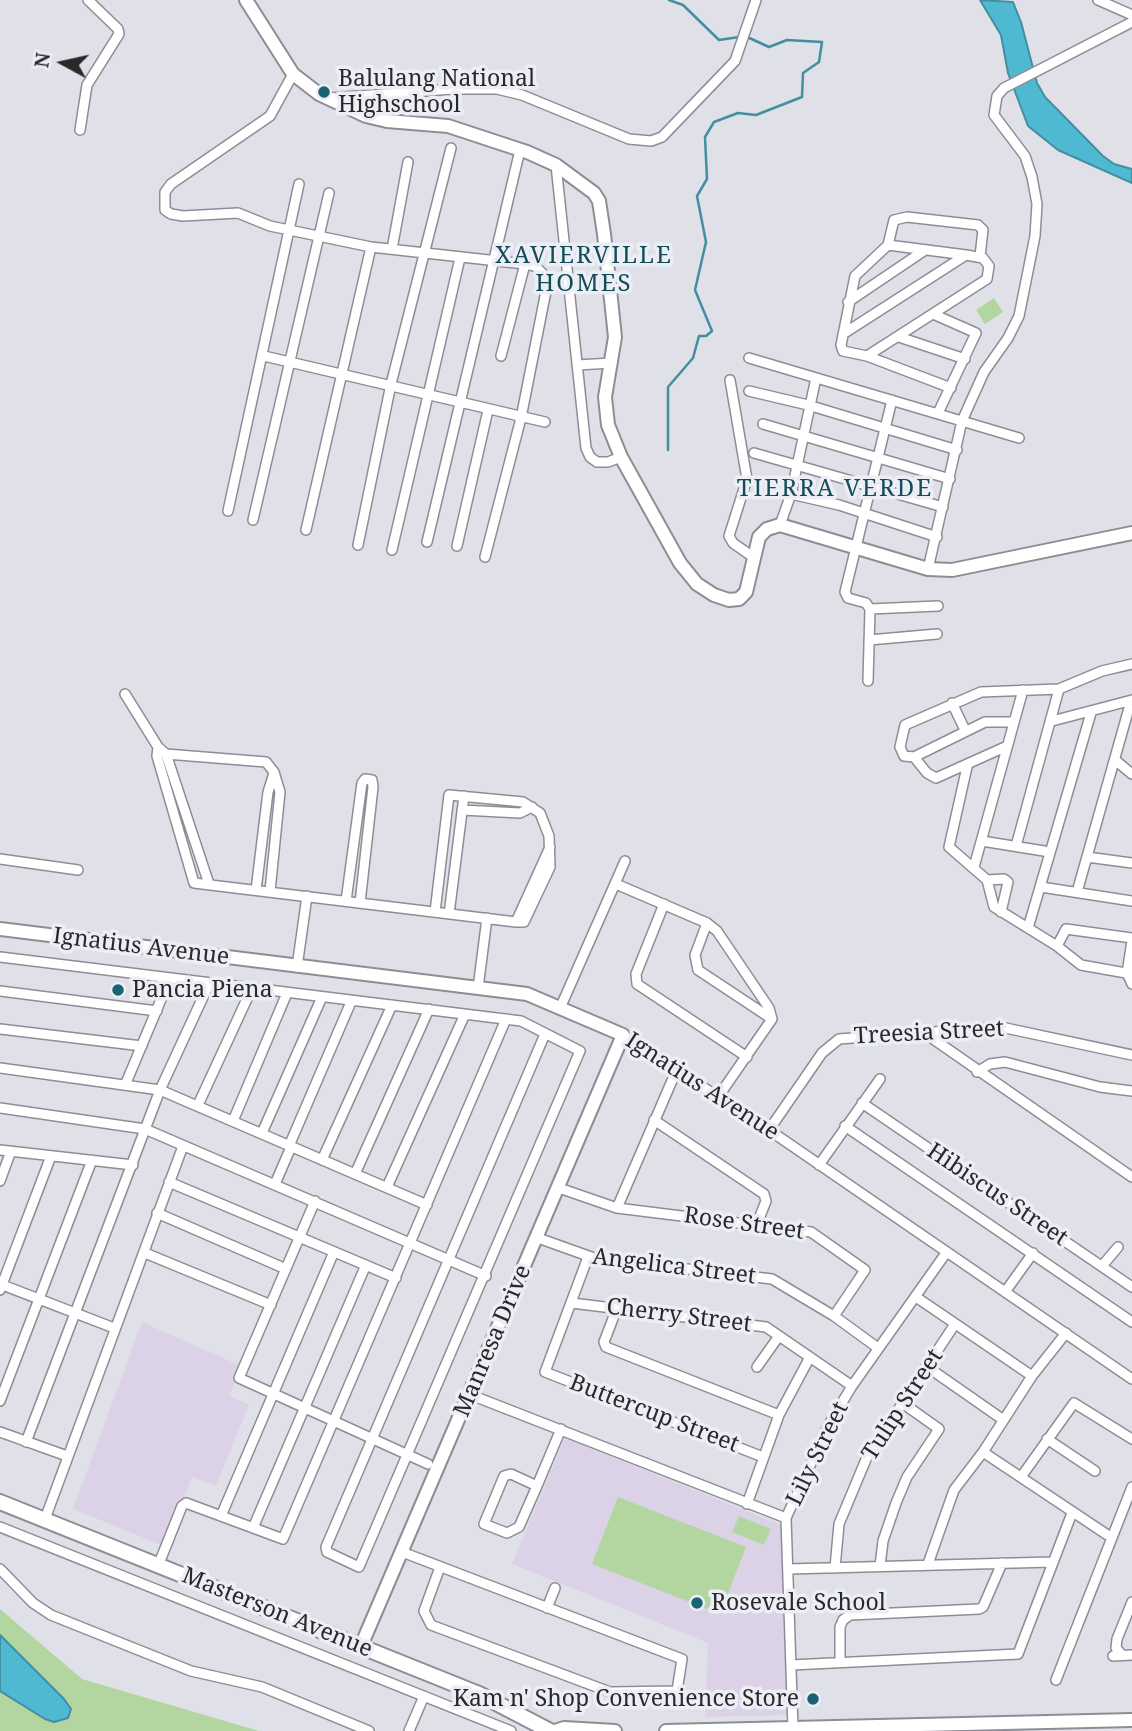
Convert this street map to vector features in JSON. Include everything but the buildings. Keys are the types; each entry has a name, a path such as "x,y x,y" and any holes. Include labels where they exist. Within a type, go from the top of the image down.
{"main road":[{"name":"Masterson Avenue","path":"0,1502 479,1694 550,1731"}],"street":[{"path":"80,130 87,85 119,34 118,29 88,0"},
{"path":"246,0 293,74 330,98 366,116 387,121 448,126 520,150 556,165 588,187 599,201 615,337 606,408 611,432 621,457 680,563 697,584 714,595 729,600 739,599 746,592 759,537 767,529 780,524 857,545 928,569 952,570 1132,533"},
{"path":"330,98 453,89 497,89 522,95 629,139 652,141 662,137 735,61 749,27 756,0"},
{"path":"1098,0 1132,15"},
{"path":"928,569 957,450 961,421 984,372 1008,338 1019,316 1035,236 1037,204 1029,164 994,115 997,96 1004,89 1132,22"},
{"path":"293,74 270,116 171,184 165,192 165,209 171,214 238,213 289,230 371,247 535,266 542,274 546,290 521,418 485,556"},
{"path":"358,545 391,384 451,148"},
{"path":"427,542 520,150"},
{"path":"392,249 408,162"},
{"path":"556,165 577,365 590,457 597,462 608,462 621,457"},
{"path":"228,511 264,356 299,184"},
{"path":"253,520 329,193"},
{"path":"951,388 867,356 844,351 848,302 857,271 888,245 894,219 907,216 981,227 983,237 979,256"},
{"path":"867,356 987,279 989,266 979,256 888,245"},
{"path":"306,530 371,247"},
{"path":"848,302 925,250"},
{"path":"844,334 966,255"},
{"path":"392,550 426,394 460,258"},
{"path":"502,356 525,264"},
{"path":"933,314 976,332 938,413"},
{"path":"899,337 965,359"},
{"path":"264,356 545,422"},
{"path":"749,358 1019,439"},
{"path":"577,365 612,363"},
{"path":"780,524 791,494 808,405 816,378"},
{"path":"730,380 747,479 729,536 733,543 753,557"},
{"path":"749,391 808,405 957,450"},
{"path":"868,681 870,609 866,603 846,595 873,486 883,428 892,400"},
{"path":"457,546 488,410"},
{"path":"763,424 950,479"},
{"path":"754,453 797,463 943,507"},
{"path":"791,494 937,537"},
{"path":"870,609 938,606"},
{"path":"869,640 937,634"},
{"path":"1013,722 985,722 914,757 906,758 901,751 905,725 952,703 986,691 1059,689 1102,671 1132,664"},
{"path":"1016,846 1059,689"},
{"path":"974,867 1005,747 1023,690"},
{"path":"125,694 158,747 166,754 209,884"},
{"path":"1052,721 1132,701 1128,725 1115,760 1077,892"},
{"path":"952,703 965,730"},
{"path":"1028,928 1091,713"},
{"path":"158,747 157,757 192,882 449,914 524,922 550,867 551,844 545,820 523,802 449,795 435,912"},
{"path":"914,757 927,773 936,778 967,767 1005,747"},
{"path":"166,754 266,762 274,772 280,792 270,891"},
{"path":"1115,760 1132,774"},
{"path":"967,767 949,847 951,852 974,867 987,880 992,904 1086,967 1130,973"},
{"path":"256,890 268,792 274,772"},
{"path":"345,901 362,783 365,779 372,780 373,787 360,903"},
{"path":"449,914 464,796"},
{"path":"462,810 520,813 532,807"},
{"path":"982,841 1050,852"},
{"path":"1087,857 1132,863"},
{"path":"0,859 78,870"},
{"path":"561,1006 625,861"},
{"path":"987,880 1004,879 1008,882 1001,912"},
{"path":"616,884 707,923 717,931 769,1008 772,1019 718,1097"},
{"path":"1041,887 1132,901"},
{"path":"297,967 307,896"},
{"path":"664,904 636,974 637,984 747,1057"},
{"path":"478,988 487,918"},
{"path":"707,923 695,955 698,970 772,1019"},
{"name":"Ignatius Avenue","path":"0,929 527,994 561,1006 623,1035 677,1069 1132,1379"},
{"path":"1057,946 1066,929 1132,940 1132,984"},
{"path":"0,957 506,1019 529,1024 579,1048 580,1054 486,1276 362,1565 358,1567 333,1556 327,1552 326,1546 545,1034"},
{"path":"127,1083 170,978"},
{"path":"26,1442 160,1090 209,984"},
{"path":"198,1105 251,988"},
{"path":"0,991 157,1011"},
{"path":"233,1121 287,993"},
{"path":"262,1133 322,997"},
{"path":"275,1184 351,1002"},
{"path":"322,1160 392,1005"},
{"path":"355,1174 429,1009"},
{"path":"387,1188 465,1014"},
{"path":"158,1566 184,1504 283,1539 506,1019"},
{"name":"Treesia Street","path":"769,1130 822,1054 839,1039 1001,1027 1132,1055"},
{"path":"0,1029 142,1046"},
{"path":"926,1034 1132,1177"},
{"name":"Manresa Drive","path":"361,1646 471,1395 623,1035"},
{"path":"978,1072 990,1064 1005,1062 1100,1087 1132,1091"},
{"path":"0,1068 127,1083 160,1090 428,1205"},
{"path":"617,1208 677,1069"},
{"path":"819,1166 880,1079"},
{"name":"Hibiscus Street","path":"862,1103 1132,1287"},
{"path":"0,1108 145,1129 486,1276"},
{"path":"654,1120 764,1194 766,1201 757,1224"},
{"path":"845,1126 1132,1322"},
{"path":"46,1519 183,1146"},
{"path":"0,1150 133,1165"},
{"path":"0,1181 11,1151"},
{"path":"51,1156 1,1286 114,1328"},
{"path":"0,1401 37,1298 92,1160"},
{"path":"169,1182 333,1254 396,1278"},
{"name":"Rose Street","path":"559,1188 617,1208 814,1228 865,1270 834,1316"},
{"path":"315,1201 239,1377 274,1396 428,1464"},
{"path":"157,1213 286,1269"},
{"name":"Angelica Street","path":"538,1238 588,1257 772,1279 834,1316 878,1348"},
{"path":"1102,1266 1118,1247"},
{"path":"145,1253 271,1305"},
{"name":"Lily Street","path":"793,1728 786,1518 828,1426 852,1386 946,1253"},
{"path":"1005,1292 1033,1253"},
{"path":"221,1516 333,1254"},
{"path":"572,1303 588,1257"},
{"path":"253,1528 365,1267"},
{"path":"916,1297 1032,1376"},
{"name":"Cherry Street","path":"572,1303 751,1323 779,1336 852,1386"},
{"name":"Buttercup Street","path":"572,1303 545,1372 763,1457"},
{"path":"617,1308 604,1345 779,1415"},
{"name":"Tulip Street","path":"835,1568 839,1524 867,1457 955,1324"},
{"path":"928,1564 949,1499 984,1452 1002,1419 1032,1376 1066,1333"},
{"path":"757,1367 779,1336"},
{"path":"747,1504 779,1415 810,1357"},
{"path":"926,1366 1002,1419"},
{"path":"471,1395 786,1518"},
{"path":"880,1566 883,1541 896,1503 916,1461 939,1429 901,1402"},
{"path":"1021,1477 1074,1403 1132,1438"},
{"path":"537,1486 511,1475 504,1476 483,1521 504,1532 511,1533 519,1527 537,1486 561,1429"},
{"path":"0,1432 67,1456"},
{"path":"1047,1439 1095,1471"},
{"path":"984,1452 1112,1538"},
{"path":"1056,1680 1132,1487"},
{"path":"791,1665 841,1660 1018,1654 1072,1513"},
{"path":"0,1527 511,1731"},
{"path":"402,1552 682,1659 677,1691 610,1692 430,1625 424,1611 440,1567"},
{"path":"788,1569 1052,1562"},
{"path":"841,1660 843,1619 850,1615 979,1609 983,1607 1002,1563"},
{"path":"0,1569 33,1603 51,1615 191,1671 262,1687 369,1731"},
{"path":"547,1608 555,1587"},
{"path":"1132,1602 1116,1648 1117,1656 1132,1655"},
{"path":"409,1731 424,1696"},
{"path":"666,1731 1132,1720"},
{"path":"555,1731 564,1728 615,1731"}],"shaded area":[{"path":"142,1322 241,1366 229,1396 249,1405 216,1486 192,1477 164,1546 73,1509"},
{"name":"Rosevale School","path":"565,1438 781,1525 787,1715 705,1717 708,1643 512,1564"}],"green space":[{"path":"994,298 1003,312 985,324 976,310"},
{"path":"618,1497 746,1547 720,1614 592,1564"},
{"path":"739,1516 771,1529 764,1545 732,1532"},
{"path":"0,1609 82,1679 259,1731 0,1731"}],"water":[{"path":"980,0 1013,2 1037,83 1045,97 1103,156 1114,164 1132,169 1132,183 1058,150 1028,126 1008,73 1001,35"},
{"path":"0,1635 64,1699 71,1709 68,1718 54,1722 45,1719 0,1691"}],"waterway":[{"path":"669,0 683,5 719,40 739,37"},
{"path":"668,450 668,387 693,358 699,336 706,336 712,331 695,290 706,242 697,196 707,179 705,137 714,122 738,113 756,115 802,97 803,73 819,62 822,42 787,40 769,47 745,36"}],"place":[{"name":"Balulang National Highschool","path":"324,92"},
{"name":"Pancia Piena","path":"118,990"},
{"name":"Rosevale School","path":"697,1603"},
{"name":"Kam n' Shop Convenience Store","path":"813,1699"}],"district":[{"name":"XAVIERVILLE HOMES","path":"584,270"},
{"name":"TIERRA VERDE","path":"835,489"}]}
